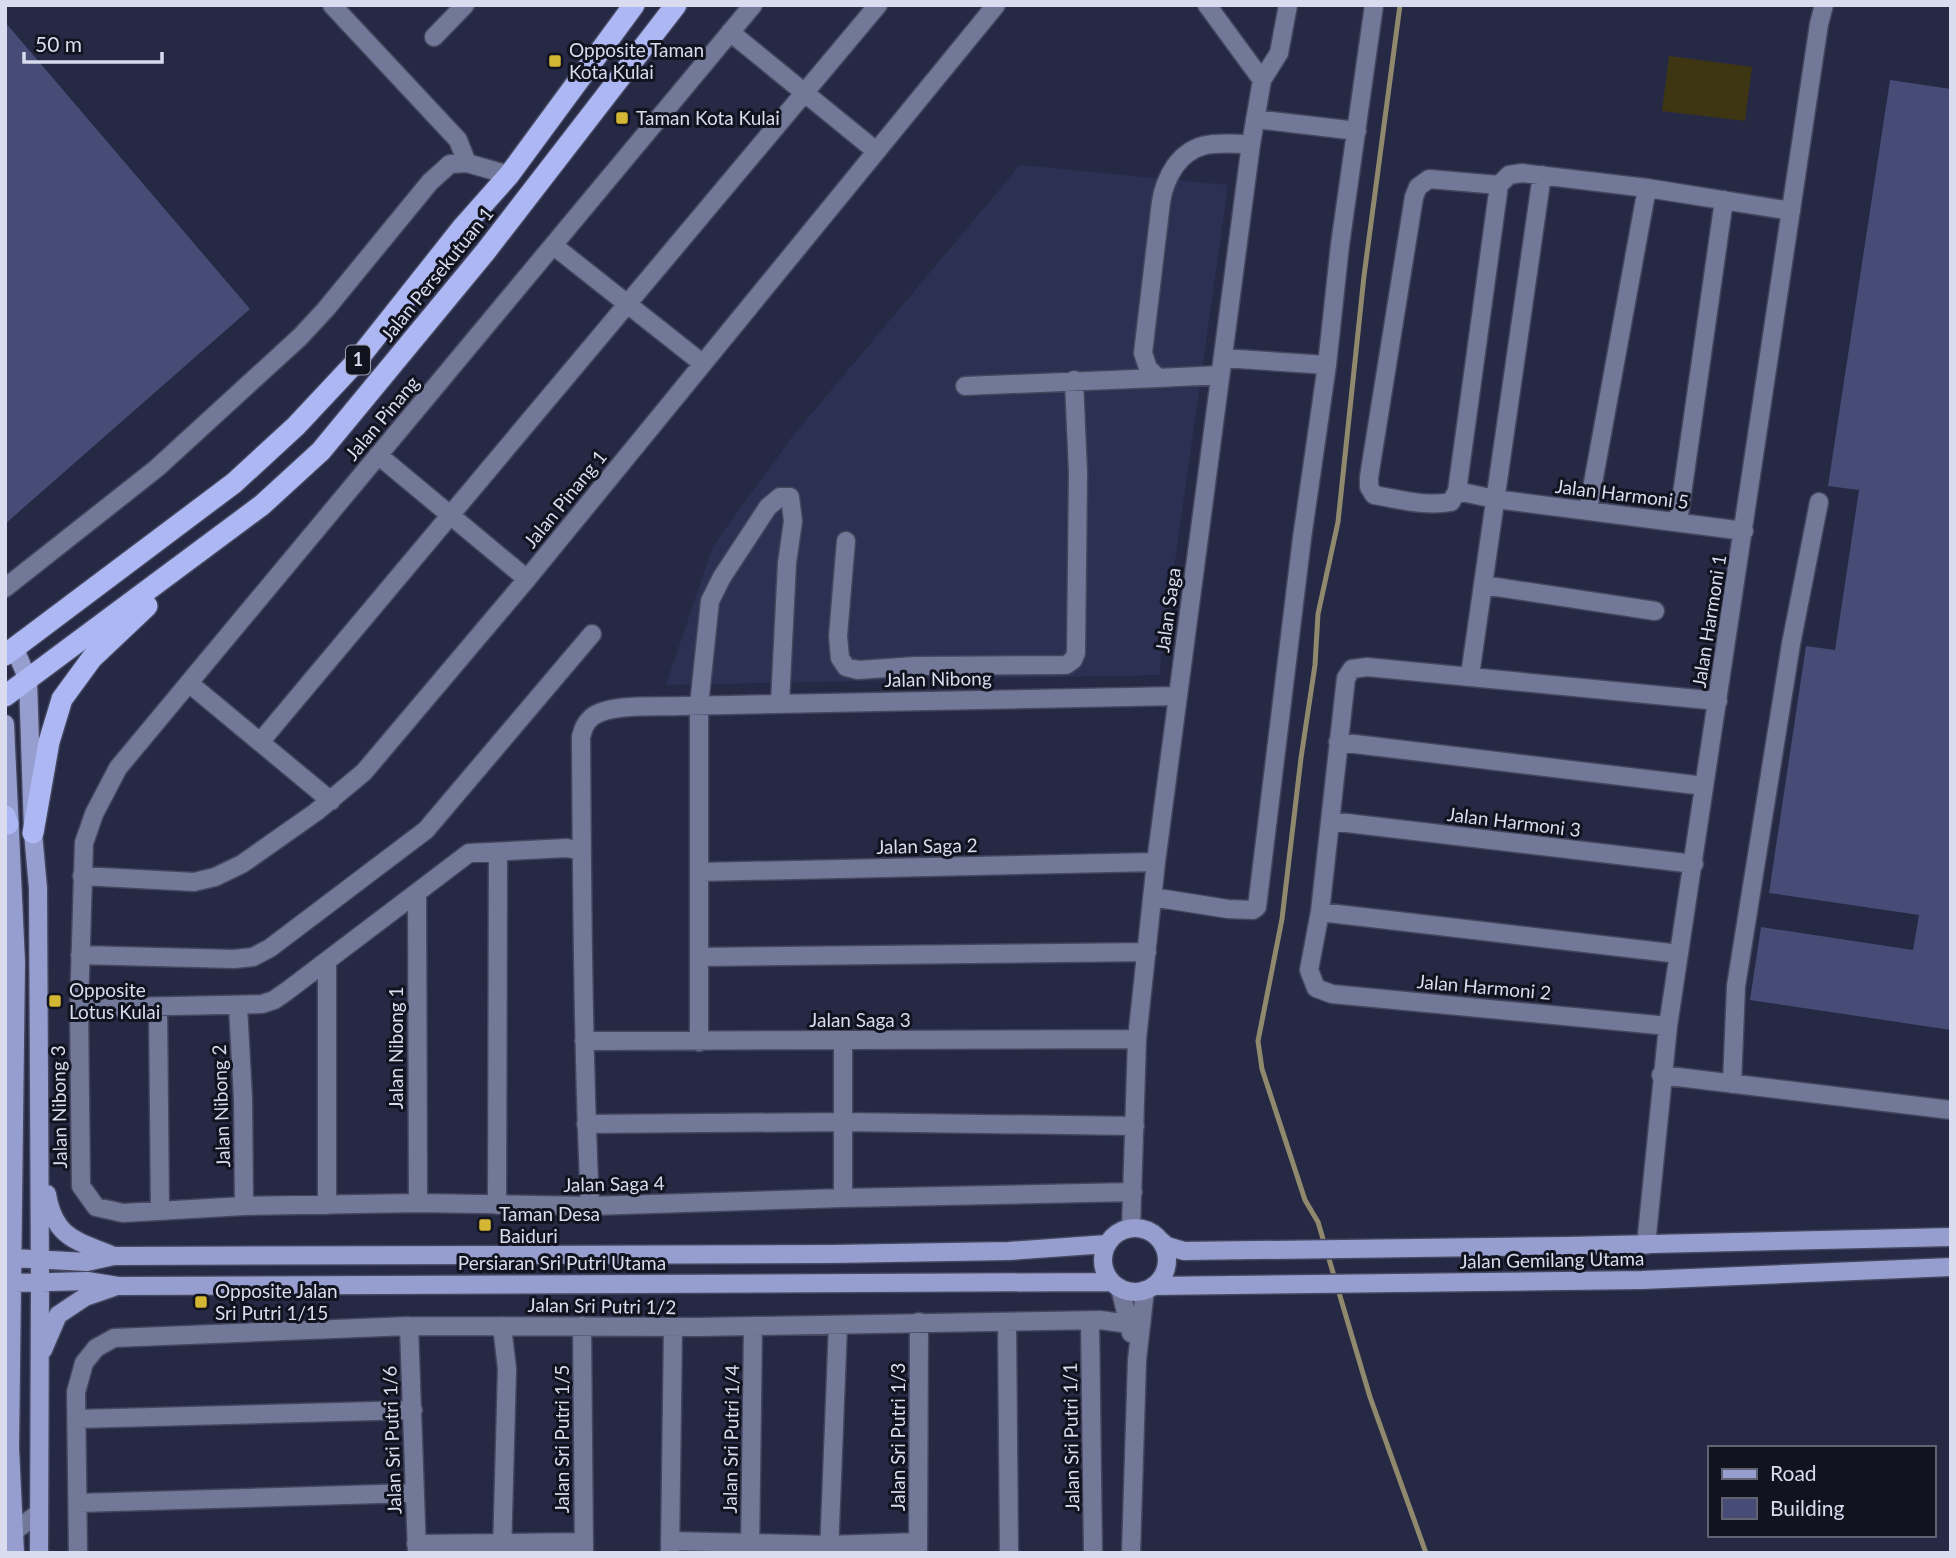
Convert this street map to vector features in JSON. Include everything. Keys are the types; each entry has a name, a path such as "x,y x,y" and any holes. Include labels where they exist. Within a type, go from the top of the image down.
{"highway":[{"name":"Jalan Persekutuan 1","path":"10,652 234,483 296,426 355,363 462,228 509,175 634,5"},
{"name":"Jalan Persekutuan 1","path":"5,696 262,505 321,451 486,251 676,5"},
{"path":"33,833 49,742 62,699 92,658 262,505"}],"main road":[{"path":"10,652 28,680 37,888 39,1553"},
{"path":"5,724 7,820 16,962 9,1128 13,1283 10,1534 15,1553"},
{"path":"39,1146 50,1215 67,1237 114,1256"},
{"path":"1131,1228 1152,1233 1160,1240 1167,1259 1165,1269 1149,1288 1135,1292 1116,1285 1103,1264 1107,1244 1118,1233 1131,1228"},
{"name":"Jalan Gemilang Utama","path":"1160,1240 1167,1246 1184,1251 1646,1245 1951,1237"},
{"name":"Persiaran Sri Putri Utama","path":"12,1258 87,1262 114,1256 832,1254 1009,1251 1107,1244"},
{"name":"Jalan Gemilang Utama","path":"1149,1288 1642,1280 1951,1267"},
{"name":"Persiaran Sri Putri Utama","path":"13,1283 87,1281 118,1286 1116,1285"},
{"path":"40,1358 58,1315 85,1297 118,1286"}],"street":[{"path":"332,5 458,140 467,163"},
{"path":"434,37 465,5"},
{"name":"Jalan Pinang","path":"82,876 84,844 103,794 118,768 752,5"},
{"path":"261,741 878,5"},
{"name":"Jalan Pinang 1","path":"82,876 194,882 215,877 242,864 331,801 364,772 527,579 996,5"},
{"path":"1207,5 1262,80"},
{"name":"Jalan Saga","path":"1131,1228 1137,1039 1156,862 1251,144 1262,80 1279,53 1288,5"},
{"path":"1152,897 1228,909 1253,911 1257,907 1327,365 1340,244 1374,5"},
{"name":"Jalan Harmoni 1","path":"1646,1245 1668,1026 1824,5"},
{"path":"730,32 876,151"},
{"path":"1255,119 1357,131"},
{"path":"1158,378 1148,368 1143,353 1163,187 1182,156 1196,146 1251,144"},
{"path":"5,588 158,468 309,328 430,183 450,164 467,163 509,175"},
{"path":"1499,185 1429,179 1418,187 1412,209 1369,477 1369,488 1374,495 1440,504 1451,502 1457,491 1499,185 1509,175 1522,173 1647,188 1791,211"},
{"path":"1470,675 1542,175"},
{"path":"1588,510 1647,188"},
{"path":"1678,522 1724,201"},
{"path":"554,246 702,363"},
{"path":"965,386 1158,378 1221,367 1327,365"},
{"path":"846,541 838,636 840,658 846,667 858,670 1070,663 1076,653 1078,473 1074,380"},
{"path":"378,456 527,579"},
{"name":"Jalan Harmoni 5","path":"1457,491 1495,499 1744,531"},
{"path":"699,1042 699,705 710,601 722,577 768,507 780,497 790,497 793,521 787,563 780,704"},
{"path":"1732,1084 1738,973 1791,644 1819,502"},
{"path":"1483,585 1654,611"},
{"path":"80,955 234,959 253,957 270,948 426,830 592,634"},
{"path":"1679,954 1320,912 1346,678 1352,669 1367,667 1718,701"},
{"path":"190,684 331,801"},
{"name":"Jalan Nibong","path":"582,851 581,737 584,726 593,716 613,709 1178,696"},
{"path":"1338,741 1704,786"},
{"name":"Jalan Harmoni 3","path":"1330,821 1694,864"},
{"path":"79,1008 262,1004 274,1000 469,853 567,848 582,851 583,1041 590,1206"},
{"path":"497,1205 498,852"},
{"name":"Jalan Saga 2","path":"699,872 1156,862"},
{"name":"Jalan Nibong 3","path":"82,876 79,1008 81,1186 96,1207"},
{"name":"Jalan Nibong 1","path":"417,893 418,1203"},
{"name":"Jalan Harmoni 2","path":"1320,912 1309,970 1316,988 1332,994 1668,1026"},
{"path":"699,957 1147,952"},
{"path":"327,961 327,1205"},
{"name":"Jalan Nibong 2","path":"239,1006 244,1206"},
{"path":"158,1007 160,1211"},
{"name":"Jalan Saga 3","path":"583,1041 1137,1039"},
{"path":"843,1041 843,1198"},
{"path":"1661,1075 1951,1110"},
{"path":"586,1124 843,1122 1135,1126"},
{"name":"Jalan Saga 4","path":"96,1207 123,1213 244,1206 418,1203 590,1206 1133,1192"},
{"path":"1116,1285 1137,1360"},
{"path":"1131,1553 1137,1360 1149,1288"},
{"name":"Jalan Sri Putri 1/2","path":"77,1419 76,1392 84,1363 96,1348 114,1339 409,1326 673,1328 1090,1321 1129,1324"},
{"name":"Jalan Sri Putri 1/1","path":"1090,1321 1093,1553"},
{"name":"Jalan Sri Putri 1/3","path":"918,1547 919,1322"},
{"path":"1007,1322 1009,1553"},
{"path":"829,1549 838,1325"},
{"name":"Jalan Sri Putri 1/6","path":"409,1326 416,1548"},
{"path":"502,1326 507,1369 502,1548"},
{"name":"Jalan Sri Putri 1/5","path":"582,1326 584,1548"},
{"name":"Jalan Sri Putri 1/4","path":"750,1547 753,1327"},
{"path":"673,1328 671,1547 918,1547"},
{"path":"78,1553 77,1419 413,1410"},
{"path":"78,1503 413,1493"},
{"path":"10,1534 39,1513"},
{"path":"416,1548 584,1548"}],"shaded area":[{"path":"1669,56 1752,67 1745,121 1662,111"},
{"path":"1020,165 1228,185 1159,675 666,685 713,546 792,437"}],"building":[{"path":"5,22 250,309 5,524"},
{"path":"1890,80 1951,89 1951,1030 1750,1000 1761,927 1913,950 1919,915 1769,893 1806,646 1835,650 1859,490 1828,486"}],"waterway":[{"path":"1400,5 1364,276 1338,522 1318,614 1315,665 1282,919 1258,1041 1262,1069 1305,1200 1318,1222 1370,1397 1426,1553"}],"place":[{"name":"Opposite Taman Kota Kulai","path":"555,61"},
{"name":"Taman Kota Kulai","path":"622,118"},
{"name":"Opposite Lotus Kulai","path":"55,1001"},
{"name":"Taman Desa Baiduri","path":"485,1225"},
{"name":"Opposite Jalan Sri Putri 1/15","path":"201,1302"}]}
